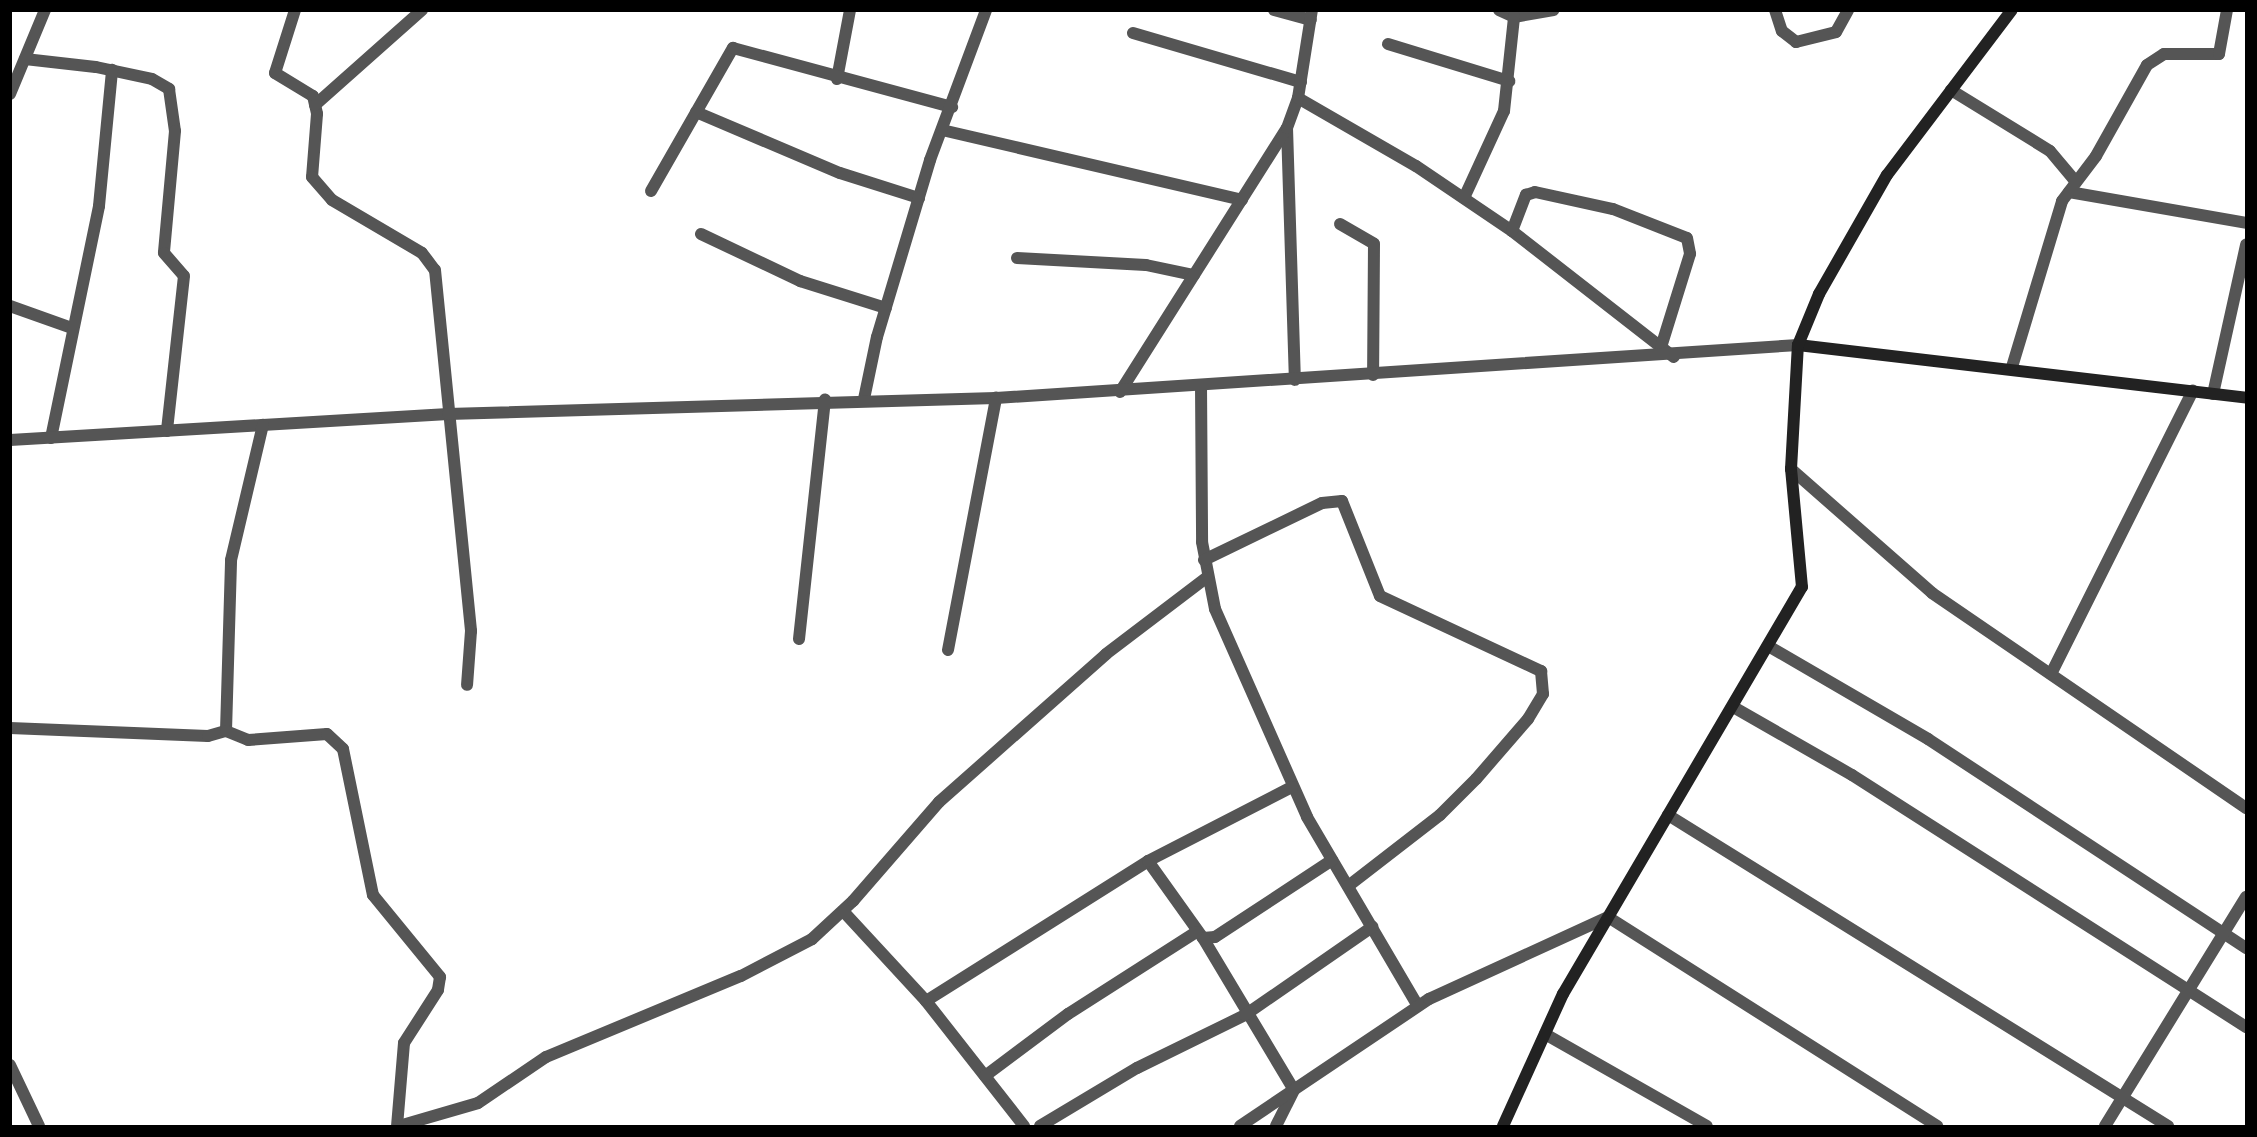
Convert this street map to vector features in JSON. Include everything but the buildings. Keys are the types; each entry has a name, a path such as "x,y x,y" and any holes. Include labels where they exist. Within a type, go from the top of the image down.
{"street":[{"path":"10,94 45,10"},
{"path":"295,10 275,73 305,89 315,105 310,165 318,189 380,232 422,253 435,270 471,631 467,685"},
{"path":"315,105 422,10"},
{"path":"837,79 850,10"},
{"path":"864,399 886,308 919,198 986,10"},
{"path":"1120,392 1287,128 1298,98 1312,15 1274,10"},
{"path":"1500,10 1514,17 1553,10"},
{"path":"1775,10 1782,32 1796,42 1836,32 1848,10"},
{"path":"2012,367 2053,219 2147,65 2164,54 2219,54 2227,10"},
{"path":"1503,1126 1545,1034 1608,917 1735,708 1802,587 1791,469 1798,345 1819,294 1887,175 1952,90 2006,12"},
{"path":"1464,198 1504,111 1514,17"},
{"path":"1133,33 1301,82"},
{"path":"1389,44 1509,81"},
{"path":"651,191 733,48 837,79 952,106"},
{"path":"25,59 112,70 161,82 173,100 173,198 164,253 184,276 167,431"},
{"path":"51,438 99,206 112,70"},
{"path":"1952,90 2050,151 2073,187 2247,223"},
{"path":"1298,98 1464,198 1512,231 1674,357"},
{"path":"696,112 830,169 919,198"},
{"path":"1287,128 1295,380"},
{"path":"942,130 1242,200"},
{"path":"1512,231 1526,195 1535,192 1613,209 1687,238 1690,254 1661,347"},
{"path":"1340,224 1374,244 1373,375"},
{"path":"701,234 801,281 886,308"},
{"path":"2213,394 2247,245"},
{"path":"1017,258 1146,265 1194,275"},
{"path":"10,306 72,328"},
{"path":"10,440 448,414 633,406 825,399 996,399 1674,357 1798,345 2012,367 2247,398"},
{"path":"1201,385 1206,578 1292,787 1418,1006"},
{"path":"2050,674 2193,391"},
{"path":"799,639 825,399"},
{"path":"948,650 996,399"},
{"path":"226,731 231,560 263,425"},
{"path":"1791,469 1932,592 2247,808"},
{"path":"1204,560 1322,503 1342,501 1380,596 1541,671 1543,694 1528,719 1476,779 1440,815 1348,886"},
{"path":"10,728 208,736 226,731 248,740 327,734 344,749 373,896 440,977 438,990 404,1043 398,1126 478,1103 546,1057 741,976 812,939 843,911 939,802 1106,654 1206,578"},
{"path":"1770,647 1928,739 2247,948"},
{"path":"1735,708 1988,860 2189,993 2247,1027"},
{"path":"926,1001 1148,861 1292,787"},
{"path":"1668,815 2121,1101 2168,1126"},
{"path":"985,1076 1068,1014 1200,935 1215,937 1332,860"},
{"path":"1148,861 1200,935 1245,1015 1294,1090"},
{"path":"2105,1126 2247,897"},
{"path":"843,911 926,1001 1024,1126"},
{"path":"1240,1126 1418,1006 1608,917"},
{"path":"1608,917 1937,1126"},
{"path":"1040,1126 1137,1068 1245,1015 1372,927"},
{"path":"1545,1034 1707,1126"},
{"path":"10,1065 39,1126"},
{"path":"1276,1126 1294,1090"}]}
